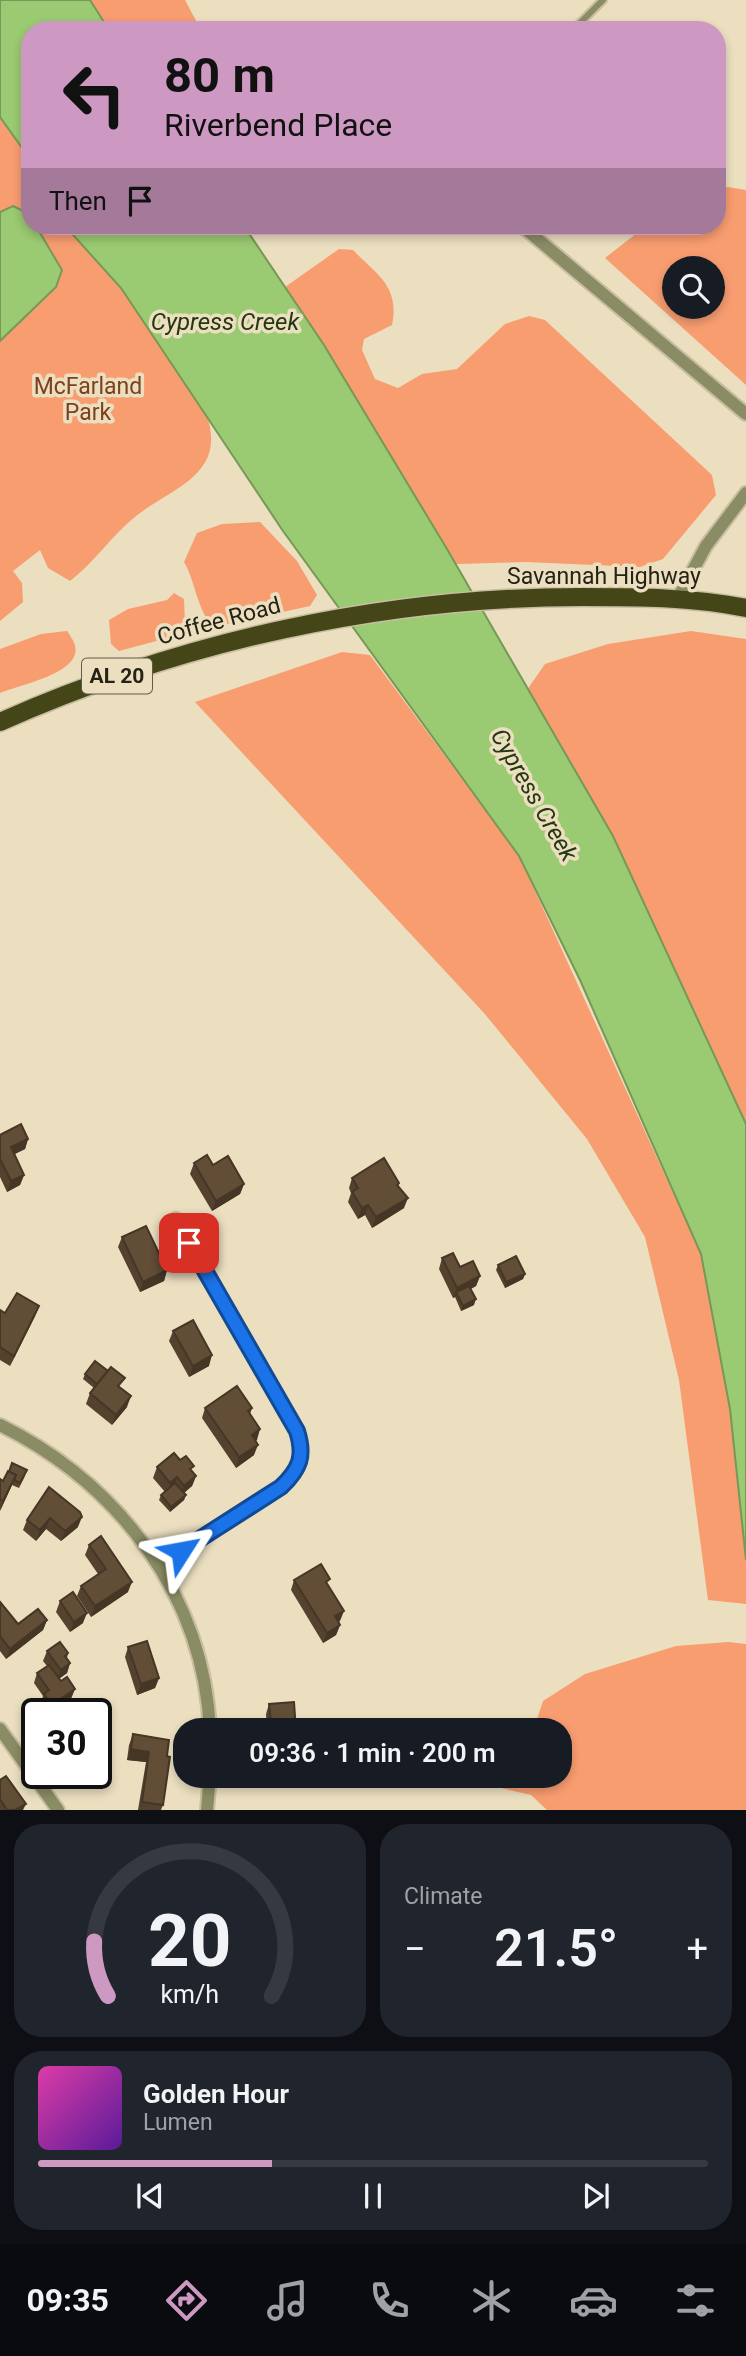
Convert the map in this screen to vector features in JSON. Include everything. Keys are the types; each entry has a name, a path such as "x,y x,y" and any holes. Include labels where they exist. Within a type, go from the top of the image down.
{"main road":[{"name":"Savannah Highway","path":"460,603 556,597 678,598 746,608"},
{"name":"Coffee Road","path":"0,722 125,673 238,638 379,612 460,603"}],"street":[{"path":"533,235 746,414"},
{"path":"678,598 706,546 746,493"},
{"path":"159,1565 281,1487 293,1476 301,1462 297,1431 176,1219"},
{"path":"0,1425 56,1456 97,1490 159,1565 185,1618 201,1664 208,1718"},
{"path":"0,1729 58,1810"},
{"path":"207,1810 209,1788"}],"lane":[{"path":"582,21 603,0"}],"green space":[{"path":"90,0 185,0 196,21 103,21"},
{"name":"McFarland Park","path":"0,117 21,146 21,235 73,235 121,288 207,416 211,436 209,453 203,466 192,478 136,516 70,581 48,568 40,550 13,571 22,583 23,602 0,621"},
{"path":"726,187 746,190 746,385 673,319 725,319 725,256 662,256 662,309 605,258 634,235 726,235"},
{"path":"339,249 353,250 378,274 393,300 392,325 364,339 362,350 375,379 398,388 422,374 457,369 505,324 529,316 545,320 712,475 716,495 663,559 640,567 526,562 456,564 285,287"},
{"path":"260,522 297,561 317,595 310,606 214,627 200,605 184,562 197,533 222,524"},
{"path":"174,593 184,599 185,625 179,635 119,651 111,644 109,620 128,609 167,600"},
{"path":"67,631 75,646 75,655 69,664 47,677 0,693 0,649 41,634"},
{"path":"691,631 746,639 746,1124 613,836 527,690 545,664 608,644"},
{"path":"342,652 370,655 519,856 701,1254 730,1409 746,1560 746,1604 708,1600 679,1380 645,1237 587,1139 484,1013 195,702"},
{"path":"728,1642 746,1644 746,1810 547,1810 531,1795 501,1788 572,1788 572,1718 537,1718 543,1701 585,1674 676,1646"}],"water":[{"path":"0,0 90,0 103,21 21,21 21,146 0,117"},
{"path":"13,206 21,210 21,235 41,235 62,270 56,287 0,341 0,212"},
{"name":"Cypress Creek","path":"73,235 250,235 324,345 447,549 613,836 746,1124 746,1560 730,1409 701,1254 580,980 519,856 283,531 121,288"}],"building":[{"path":"21,1124 28,1139 11,1147 24,1175 11,1181 0,1159 0,1135"},
{"path":"207,1155 213,1165 228,1156 244,1184 216,1201 194,1163"},
{"path":"384,1158 399,1183 397,1185 408,1198 376,1217 368,1205 362,1208 352,1192 358,1188 352,1178"},
{"path":"146,1226 167,1270 143,1282 122,1237"},
{"path":"453,1253 460,1267 473,1261 480,1276 457,1288 442,1258"},
{"path":"516,1256 525,1274 506,1282 498,1265"},
{"path":"469,1286 476,1299 463,1306 456,1292"},
{"path":"17,1293 39,1306 14,1356 0,1347 0,1310 5,1313"},
{"path":"193,1320 212,1355 193,1366 173,1331"},
{"path":"95,1361 108,1371 97,1384 85,1374"},
{"path":"111,1367 125,1378 118,1386 131,1396 116,1415 90,1393"},
{"path":"237,1386 252,1408 248,1411 260,1429 252,1435 258,1445 239,1457 205,1408"},
{"path":"174,1453 180,1460 186,1456 194,1466 190,1469 196,1476 184,1486 177,1477 170,1483 157,1467"},
{"path":"12,1463 27,1470 20,1483 14,1480 16,1475 9,1472"},
{"path":"8,1471 16,1475 3,1501 0,1500 0,1479 3,1481"},
{"path":"175,1483 186,1495 171,1507 161,1495"},
{"path":"49,1487 80,1512 82,1517 65,1531 50,1518 40,1530 27,1520"},
{"path":"101,1536 132,1582 95,1606 81,1586 106,1569 89,1545"},
{"path":"321,1564 330,1579 326,1582 344,1611 335,1616 340,1625 327,1633 294,1580"},
{"path":"73,1592 87,1613 74,1622 60,1601"},
{"path":"0,1602 18,1624 38,1609 47,1620 10,1649 0,1636"},
{"path":"147,1641 159,1678 141,1684 128,1647"},
{"path":"60,1642 68,1653 65,1656 70,1663 61,1670 47,1651"},
{"path":"49,1665 61,1681 67,1677 75,1689 62,1698 47,1698 44,1694 49,1690 37,1673"},
{"path":"294,1702 295,1718 271,1718 269,1704"},
{"path":"133,1734 169,1740 167,1756 170,1757 163,1805 142,1802 149,1752 131,1749"},
{"path":"6,1776 26,1804 15,1810 7,1810 0,1799 0,1780"}],"route":[{"path":"181,1551 281,1487 293,1476 301,1462 302,1446 297,1431 189,1243"}]}
